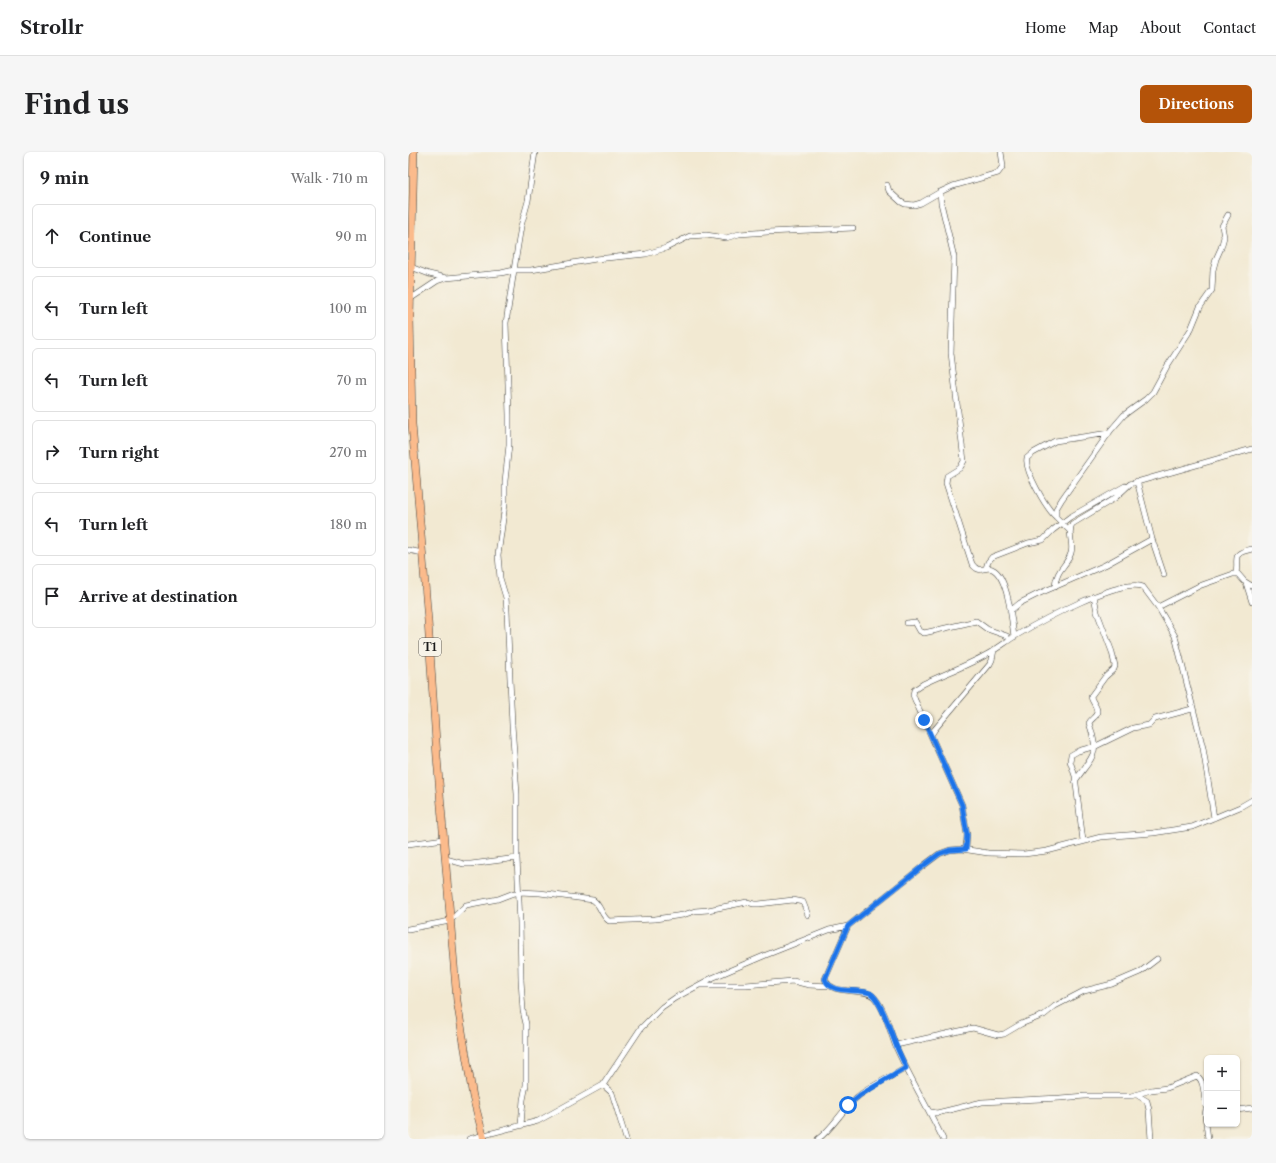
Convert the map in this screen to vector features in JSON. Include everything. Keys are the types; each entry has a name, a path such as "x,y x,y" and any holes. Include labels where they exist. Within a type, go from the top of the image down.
{"highway":[{"name":"T1","path":"414,152 410,299 412,417 450,921 460,1023 473,1097 483,1137"}],"street":[{"path":"522,1125 526,1085 526,1032 521,986 517,858 517,794 506,598 500,578 498,555 505,504 505,481 509,445 506,323 521,226 528,201 535,152"},
{"path":"887,185 889,191 904,204 909,205 921,203 953,186 998,173 1003,166 1001,152"},
{"path":"940,192 941,203 954,257 951,353 964,461 962,467 949,474 946,479 946,483 972,564 977,570 986,568 994,570 1007,592 1014,637"},
{"path":"1056,517 1056,508 1109,433 1124,415 1153,392 1166,368 1191,329 1200,307 1212,290 1213,270 1224,237 1222,226 1228,215"},
{"path":"410,299 437,281 446,278 501,274 514,270 531,270 596,259 646,254 666,248 690,236 697,235 726,238 739,234 762,232 853,228"},
{"path":"411,267 429,274 446,278"},
{"path":"1070,531 1047,507 1027,467 1027,458 1055,441 1109,433"},
{"path":"986,568 992,557 1028,543 1043,540 1053,530 1081,510 1128,485 1137,481 1252,449"},
{"path":"1137,481 1152,539 1164,575"},
{"path":"1055,587 1058,572 1069,558 1072,550 1070,531 1072,524 1115,498 1128,485"},
{"path":"1010,611 1020,603 1105,565 1152,539"},
{"path":"1236,574 1236,560 1238,555 1244,550 1252,548"},
{"path":"408,550 423,553"},
{"path":"1158,607 1199,586 1236,574 1246,583 1252,602"},
{"path":"1246,583 1252,586"},
{"path":"966,849 967,835 962,805 915,700 913,695 914,690 923,684 986,655 1014,637 1094,596 1132,585 1140,585 1143,587 1158,607 1175,636 1202,748 1214,818"},
{"path":"1076,781 1092,758 1096,746 1090,720 1097,714 1097,711 1091,700 1091,696 1116,666 1098,617 1094,596"},
{"path":"907,623 915,622 920,631 924,633 976,621 987,628 1007,636"},
{"path":"1005,643 1012,622"},
{"path":"931,735 990,664 994,650"},
{"path":"1083,841 1076,781 1070,761 1071,754 1096,746 1134,728 1148,725 1156,719 1192,709"},
{"path":"469,1139 483,1137 547,1116 604,1085 641,1028 662,1007 675,998 712,978 801,940 830,930 848,926 939,854 950,850 966,849 988,853 1024,854 1047,851 1101,837 1153,833 1192,827 1240,807 1252,800"},
{"path":"408,844 444,840"},
{"path":"446,859 471,864 517,858"},
{"path":"408,929 450,921 466,904 502,898 519,892 540,893 593,900 597,902 602,914 609,921 637,919 645,920 682,915 695,911 708,910 747,902 759,904 793,900 804,902 808,915"},
{"path":"830,986 826,983 825,979 848,926"},
{"path":"896,1046 974,1028 998,1035 1004,1034 1025,1022 1044,1015 1055,1006 1084,991 1112,984 1140,972 1157,959"},
{"path":"698,985 746,985 793,981 809,985 830,986 841,990 866,992 874,997 885,1016 906,1068 931,1112 943,1139"},
{"path":"818,1139 856,1098 906,1068"},
{"path":"931,1112 937,1113 982,1102 1085,1096 1131,1096 1151,1090 1166,1088 1197,1076 1200,1078 1204,1094"},
{"path":"604,1085 612,1093 626,1139"},
{"path":"1137,1095 1147,1101 1151,1139"},
{"path":"1240,1110 1252,1108"},
{"path":"1206,1127 1208,1139"}],"route":[{"path":"848,1105 860,1095 906,1068 885,1016 874,997 866,992 841,990 826,983 825,979 838,947 848,926 923,866 939,854 950,850 966,849 967,835 959,795 943,764 924,720"}]}
